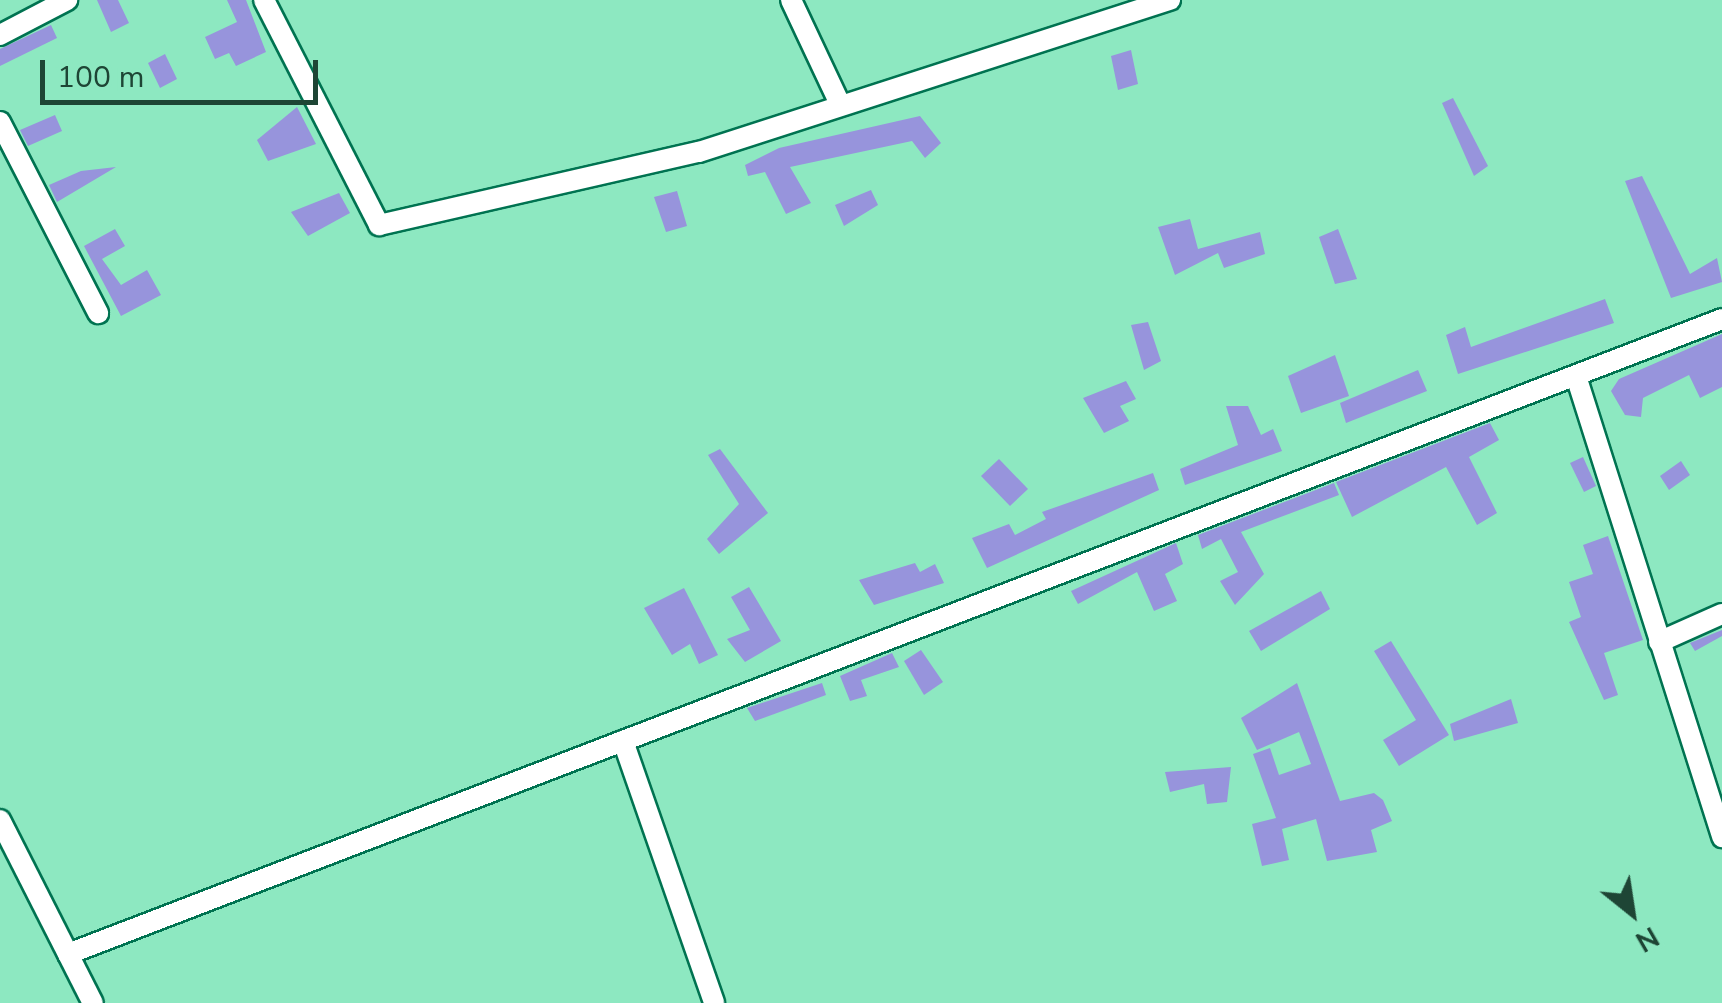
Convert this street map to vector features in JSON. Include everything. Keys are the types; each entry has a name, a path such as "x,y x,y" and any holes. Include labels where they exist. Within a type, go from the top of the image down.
{"street":[{"path":"0,35 67,0"},
{"path":"264,0 378,225 698,152 1170,0"},
{"path":"791,0 840,104"},
{"path":"0,122 98,313"},
{"path":"68,954 1722,320"},
{"path":"1576,376 1722,837"},
{"path":"1659,642 1722,614"},
{"path":"623,742 714,1003"},
{"path":"0,820 94,1003"}],"building":[{"path":"97,0 118,0 129,23 111,32"},
{"path":"227,0 246,0 266,52 236,66 229,53 215,59 205,37 237,22"},
{"path":"51,25 57,38 0,66 0,49"},
{"path":"1131,50 1138,84 1118,90 1111,56"},
{"path":"165,54 177,79 160,88 148,63"},
{"path":"1453,98 1488,166 1474,176 1442,103"},
{"path":"297,107 316,144 268,161 257,140"},
{"path":"55,115 62,131 28,146 20,130"},
{"path":"920,116 941,143 925,158 912,141 790,167 811,203 786,214 765,172 748,176 745,165 779,148"},
{"path":"116,167 57,202 49,185 81,171"},
{"path":"1642,176 1690,274 1717,258 1722,282 1671,298 1625,181"},
{"path":"871,190 878,205 844,226 835,205"},
{"path":"677,191 687,226 666,232 654,197"},
{"path":"339,193 350,213 308,236 291,212"},
{"path":"1190,219 1198,249 1260,232 1265,254 1224,268 1218,253 1175,275 1158,227"},
{"path":"115,229 125,246 102,259 121,285 147,270 161,295 121,316 84,246"},
{"path":"1338,229 1357,279 1335,284 1319,237"},
{"path":"1605,299 1614,323 1458,374 1446,335 1465,327 1471,347"},
{"path":"1148,322 1161,361 1144,370 1131,325"},
{"path":"1722,334 1722,387 1700,398 1689,375 1643,398 1641,417 1625,415 1611,391 1619,379"},
{"path":"1335,355 1349,396 1301,413 1288,376"},
{"path":"1418,370 1427,391 1346,423 1340,403"},
{"path":"1126,381 1136,399 1120,406 1129,421 1104,433 1083,398"},
{"path":"1226,406 1248,406 1261,435 1273,429 1282,451 1185,485 1180,469 1238,445"},
{"path":"1490,423 1499,440 1469,457 1497,513 1477,525 1446,467 1352,517 1336,482"},
{"path":"720,449 768,513 719,554 707,539 739,504 708,455"},
{"path":"1583,457 1596,486 1584,492 1570,463"},
{"path":"999,459 1028,489 1010,506 981,476"},
{"path":"1681,461 1690,475 1669,490 1660,476"},
{"path":"1153,473 1159,490 987,568 972,538 1009,524 1015,535 1046,519 1042,512"},
{"path":"1334,483 1339,495 1241,532 1264,574 1235,605 1220,581 1238,572 1221,539 1202,549 1198,535"},
{"path":"1608,536 1643,640 1604,653 1618,695 1604,700 1569,622 1581,617 1569,582 1593,574 1583,545"},
{"path":"1176,543 1183,564 1165,574 1177,601 1154,611 1137,572 1078,604 1071,591"},
{"path":"915,563 920,572 935,564 944,583 874,605 859,580"},
{"path":"749,587 781,641 745,662 727,639 750,630 731,597"},
{"path":"684,588 718,655 699,664 690,644 672,655 644,608"},
{"path":"1321,591 1330,609 1261,651 1249,631"},
{"path":"1722,630 1722,636 1695,651 1690,643"},
{"path":"1391,641 1449,735 1399,766 1383,740 1416,720 1374,651"},
{"path":"921,650 943,682 924,695 904,661"},
{"path":"892,653 899,667 861,680 867,696 850,701 840,676"},
{"path":"822,683 826,695 755,721 747,708"},
{"path":"1297,683 1340,801 1374,793 1383,800 1392,821 1371,830 1377,852 1327,861 1316,819 1282,829 1289,860 1262,866 1252,824 1276,818 1253,754 1270,748 1279,775 1311,764 1299,732 1257,750 1241,718"},
{"path":"1511,699 1518,723 1454,741 1450,724"},
{"path":"1231,767 1227,802 1207,804 1204,784 1170,792 1165,772"}]}
